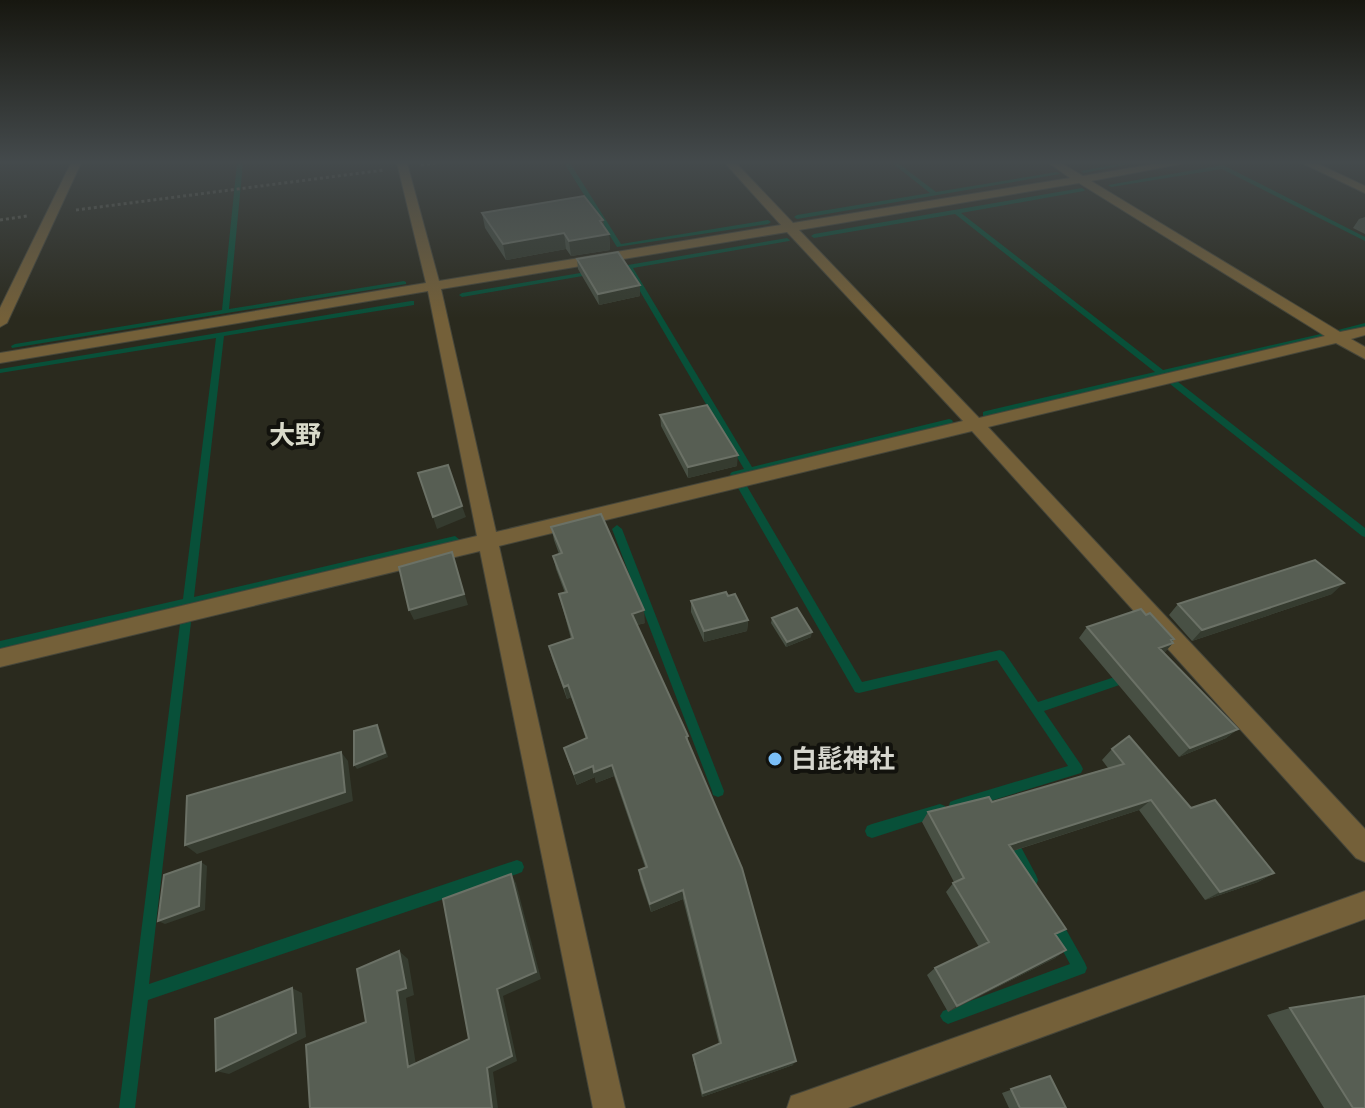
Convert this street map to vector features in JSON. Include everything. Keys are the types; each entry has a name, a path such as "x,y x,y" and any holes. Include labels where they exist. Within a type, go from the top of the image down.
{"street":[{"path":"0,323 52,215"},
{"path":"415,215 434,287 609,1108"},
{"path":"778,215 975,424 1365,849"},
{"path":"0,358 864,215"},
{"path":"1139,215 1365,354"},
{"path":"0,658 1365,331"},
{"path":"803,1108 1365,905"}],"path":[{"path":"0,220 40,215"}],"building":[{"path":"483,215 599,215 609,234 569,241 564,233 503,244"},
{"path":"618,252 640,285 598,294 577,259"},
{"path":"707,405 738,455 688,467 660,415"},
{"path":"448,465 462,506 433,517 418,473"},
{"path":"601,514 644,610 632,614 688,736 742,868 796,1061 703,1093 693,1055 721,1043 683,890 650,904 639,870 647,867 612,765 594,772 593,766 574,774 564,748 587,738 568,685 564,687 549,646 573,638 559,594 567,592 553,556 562,553 551,527"},
{"path":"452,552 464,594 409,610 399,567"},
{"path":"1315,560 1344,583 1202,630 1178,604"},
{"path":"726,592 728,596 735,594 748,620 704,631 691,601"},
{"path":"797,608 812,632 787,642 772,618"},
{"path":"1141,609 1146,615 1150,613 1174,639 1171,640 1173,643 1159,648 1238,729 1190,748 1087,627"},
{"path":"377,725 385,753 354,765 354,731"},
{"path":"1129,736 1191,808 1215,800 1274,873 1220,892 1151,800 1009,845 1066,929 1055,934 1066,950 957,1006 935,968 989,942 953,883 964,878 928,812 989,797 992,802 1124,764 1112,749"},
{"path":"341,752 345,792 185,845 187,796"},
{"path":"201,862 199,906 158,921 164,875"},
{"path":"511,874 536,972 497,989 512,1056 487,1068 492,1108 310,1108 306,1045 366,1022 357,969 399,951 406,988 397,991 408,1067 469,1039 443,899"},
{"path":"292,988 296,1033 216,1071 215,1019"},
{"path":"1365,996 1365,1108 1353,1108 1290,1008"},
{"path":"1050,1076 1066,1108 1020,1108 1011,1089"}],"waterway":[{"path":"225,312 235,215"},
{"path":"599,215 619,246 768,222"},
{"path":"797,217 811,215"},
{"path":"814,236 938,215"},
{"path":"960,215 1161,373"},
{"path":"1317,215 1365,239"},
{"path":"616,269 787,240"},
{"path":"629,267 749,470"},
{"path":"462,295 592,273"},
{"path":"225,312 404,283"},
{"path":"0,371 411,303"},
{"path":"15,346 225,312"},
{"path":"1342,330 1365,325"},
{"path":"188,602 220,335"},
{"path":"1161,373 1322,335"},
{"path":"986,414 1161,373"},
{"path":"1161,373 1365,533"},
{"path":"949,422 735,474 859,688 1000,655 1077,769 955,806"},
{"path":"617,529 718,791"},
{"path":"188,602 455,540"},
{"path":"0,646 188,602"},
{"path":"141,995 188,602"},
{"path":"1036,708 1127,678"},
{"path":"872,831 940,810"},
{"path":"1010,841 1031,880"},
{"path":"141,995 517,867"},
{"path":"948,1016 1080,968 1054,922"},
{"path":"127,1108 141,995"}],"place":[{"name":"白髭神社","path":"775,759"}],"district":[{"name":"大野","path":"295,435"}]}
